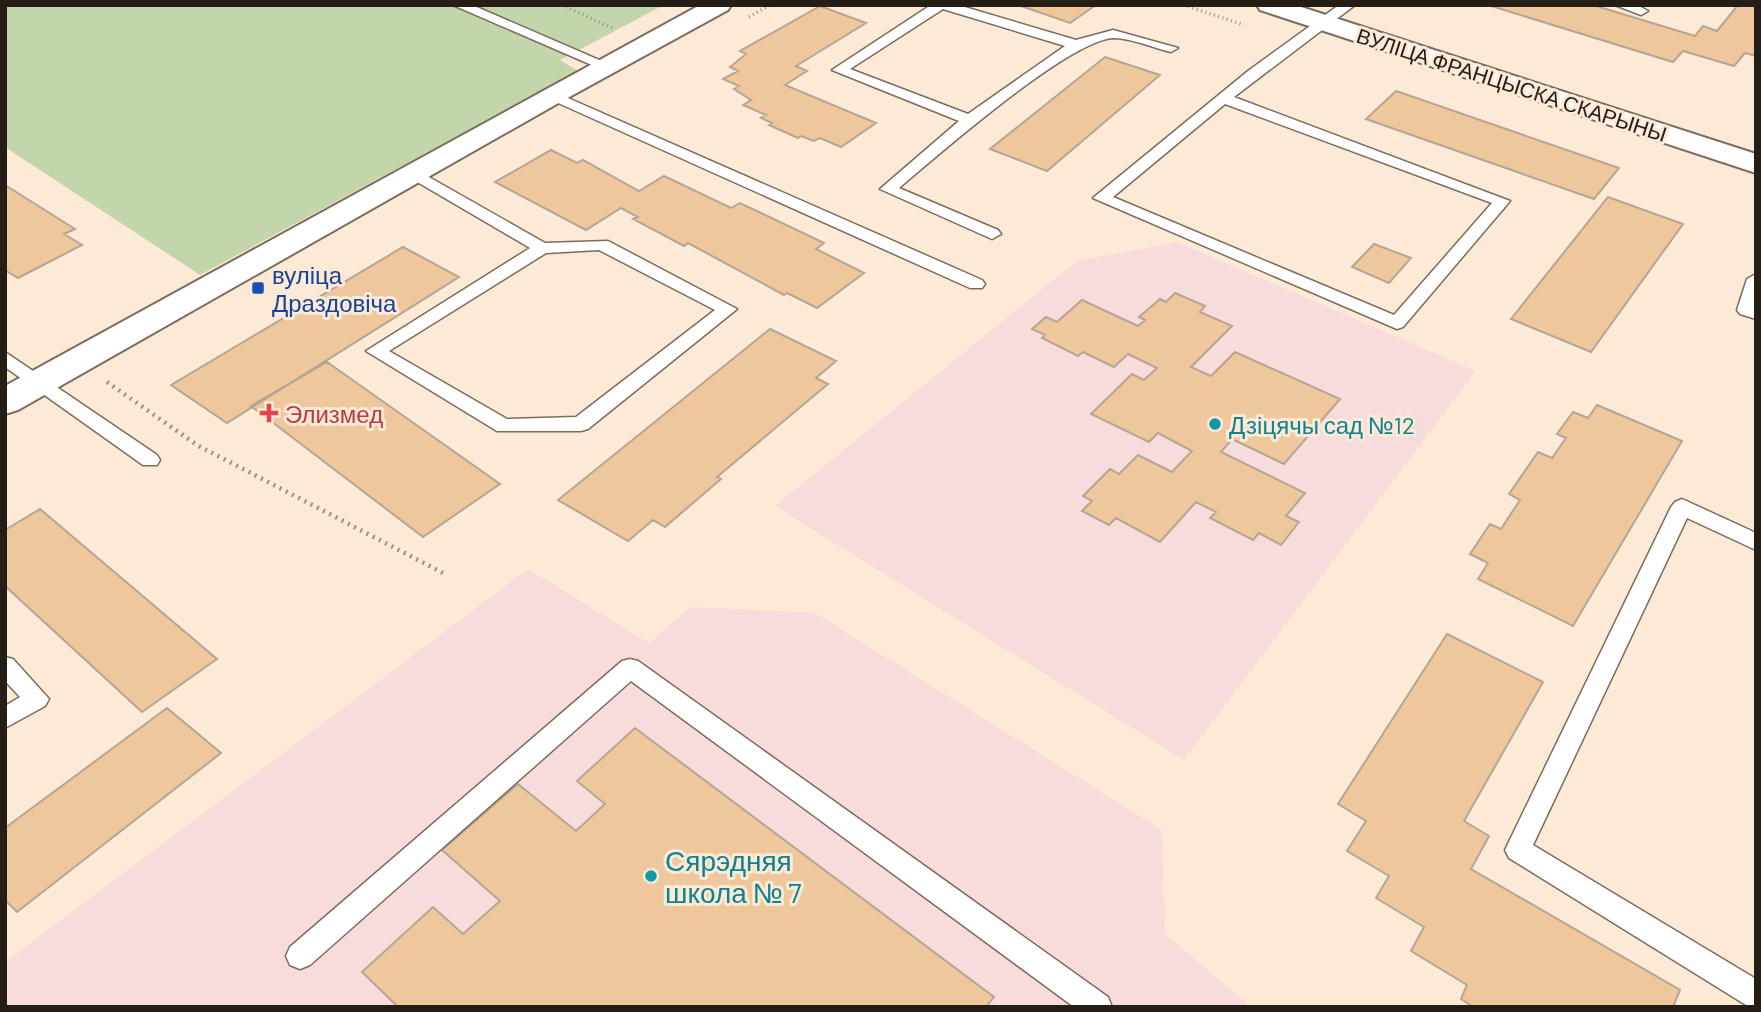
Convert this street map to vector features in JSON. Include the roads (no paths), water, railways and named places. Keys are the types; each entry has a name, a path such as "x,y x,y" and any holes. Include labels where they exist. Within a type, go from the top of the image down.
{"street":[{"path":"5,402 552,94 719,5"},
{"name":"ВУЛІЦА ФРАНЦЫСКА СКАРЫНЫ","path":"1269,5 1756,163"}],"lane":[{"path":"460,5 606,66"},
{"path":"970,120 839,70 942,5 1076,45"},
{"path":"1225,99 1502,201 1397,323 1101,198 1321,22 1348,5"},
{"path":"1622,5 1642,11"},
{"path":"992,234 888,189 970,120 1076,45 1113,34 1171,48"},
{"path":"552,94 976,284"},
{"path":"413,173 542,248 602,245 728,309 581,424 504,426 375,351 542,248"},
{"path":"1756,279 1746,310 1756,313"},
{"path":"5,358 150,460"},
{"path":"1756,542 1682,507 1518,850 1756,995"},
{"path":"5,666 37,699 5,718"},
{"path":"300,956 630,668 1097,1007"}],"place":[{"name":"вуліца Драздовіча","path":"258,288"},
{"name":"Элизмед","path":"269,413"},
{"name":"Дзіцячы сад №12","path":"1215,424"},
{"name":"Сярэдняя школа № 7","path":"651,876"}]}
